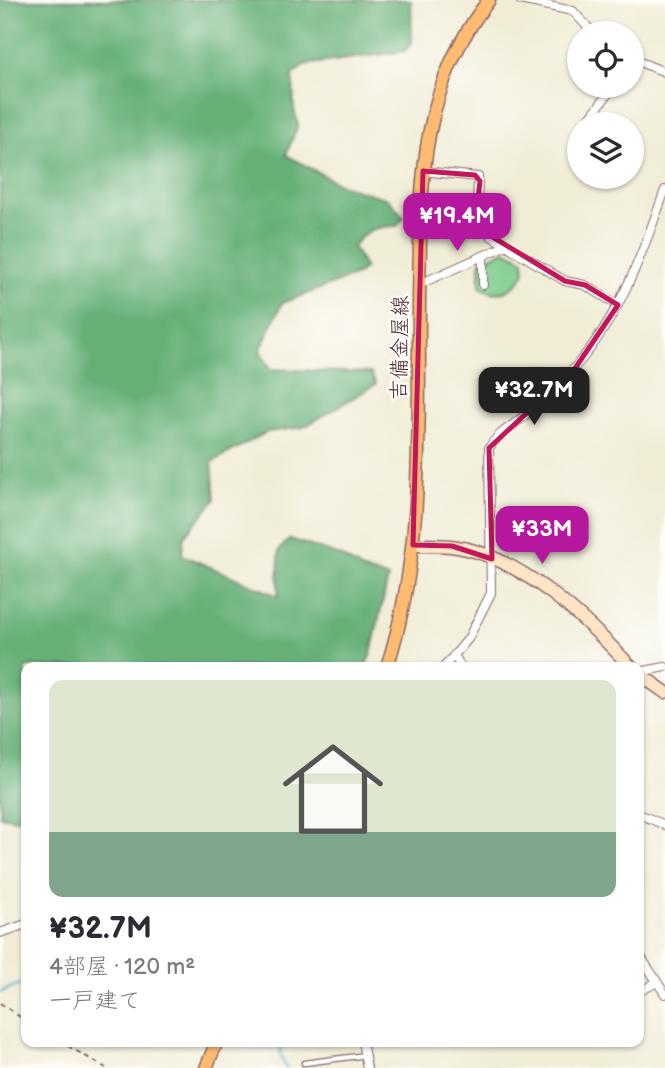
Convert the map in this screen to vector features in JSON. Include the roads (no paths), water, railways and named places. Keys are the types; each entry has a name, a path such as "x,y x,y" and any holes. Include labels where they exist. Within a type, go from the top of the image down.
{"main road":[{"name":"吉備金屋線","path":"388,662 401,617 413,544 417,492 423,171 428,130 443,79 467,31 489,0"},
{"path":"206,1068 215,1047"}],"street":[{"path":"520,0 573,11 582,21"},
{"path":"644,64 665,72"},
{"path":"594,112 605,98"},
{"path":"423,171 478,177 477,209 491,236 565,281 585,285 618,305"},
{"path":"448,662 468,639 488,600 492,559 487,494 489,448 495,438 530,411 576,367 618,305 658,229 665,190"},
{"path":"420,284 505,246"},
{"path":"483,258 483,285"},
{"path":"413,544 452,546 492,559 532,580 562,602 626,662"},
{"path":"454,655 458,662"},
{"path":"644,672 665,667"},
{"path":"644,677 665,692"},
{"path":"644,816 665,825"},
{"path":"0,933 21,926"},
{"path":"644,962 665,994"},
{"path":"644,989 657,982"},
{"path":"364,1047 367,1068"}],"lane":[{"path":"304,1063 367,1055"}],"waterway":[{"path":"0,992 21,984"},
{"path":"281,1047 280,1054 286,1068"}]}
